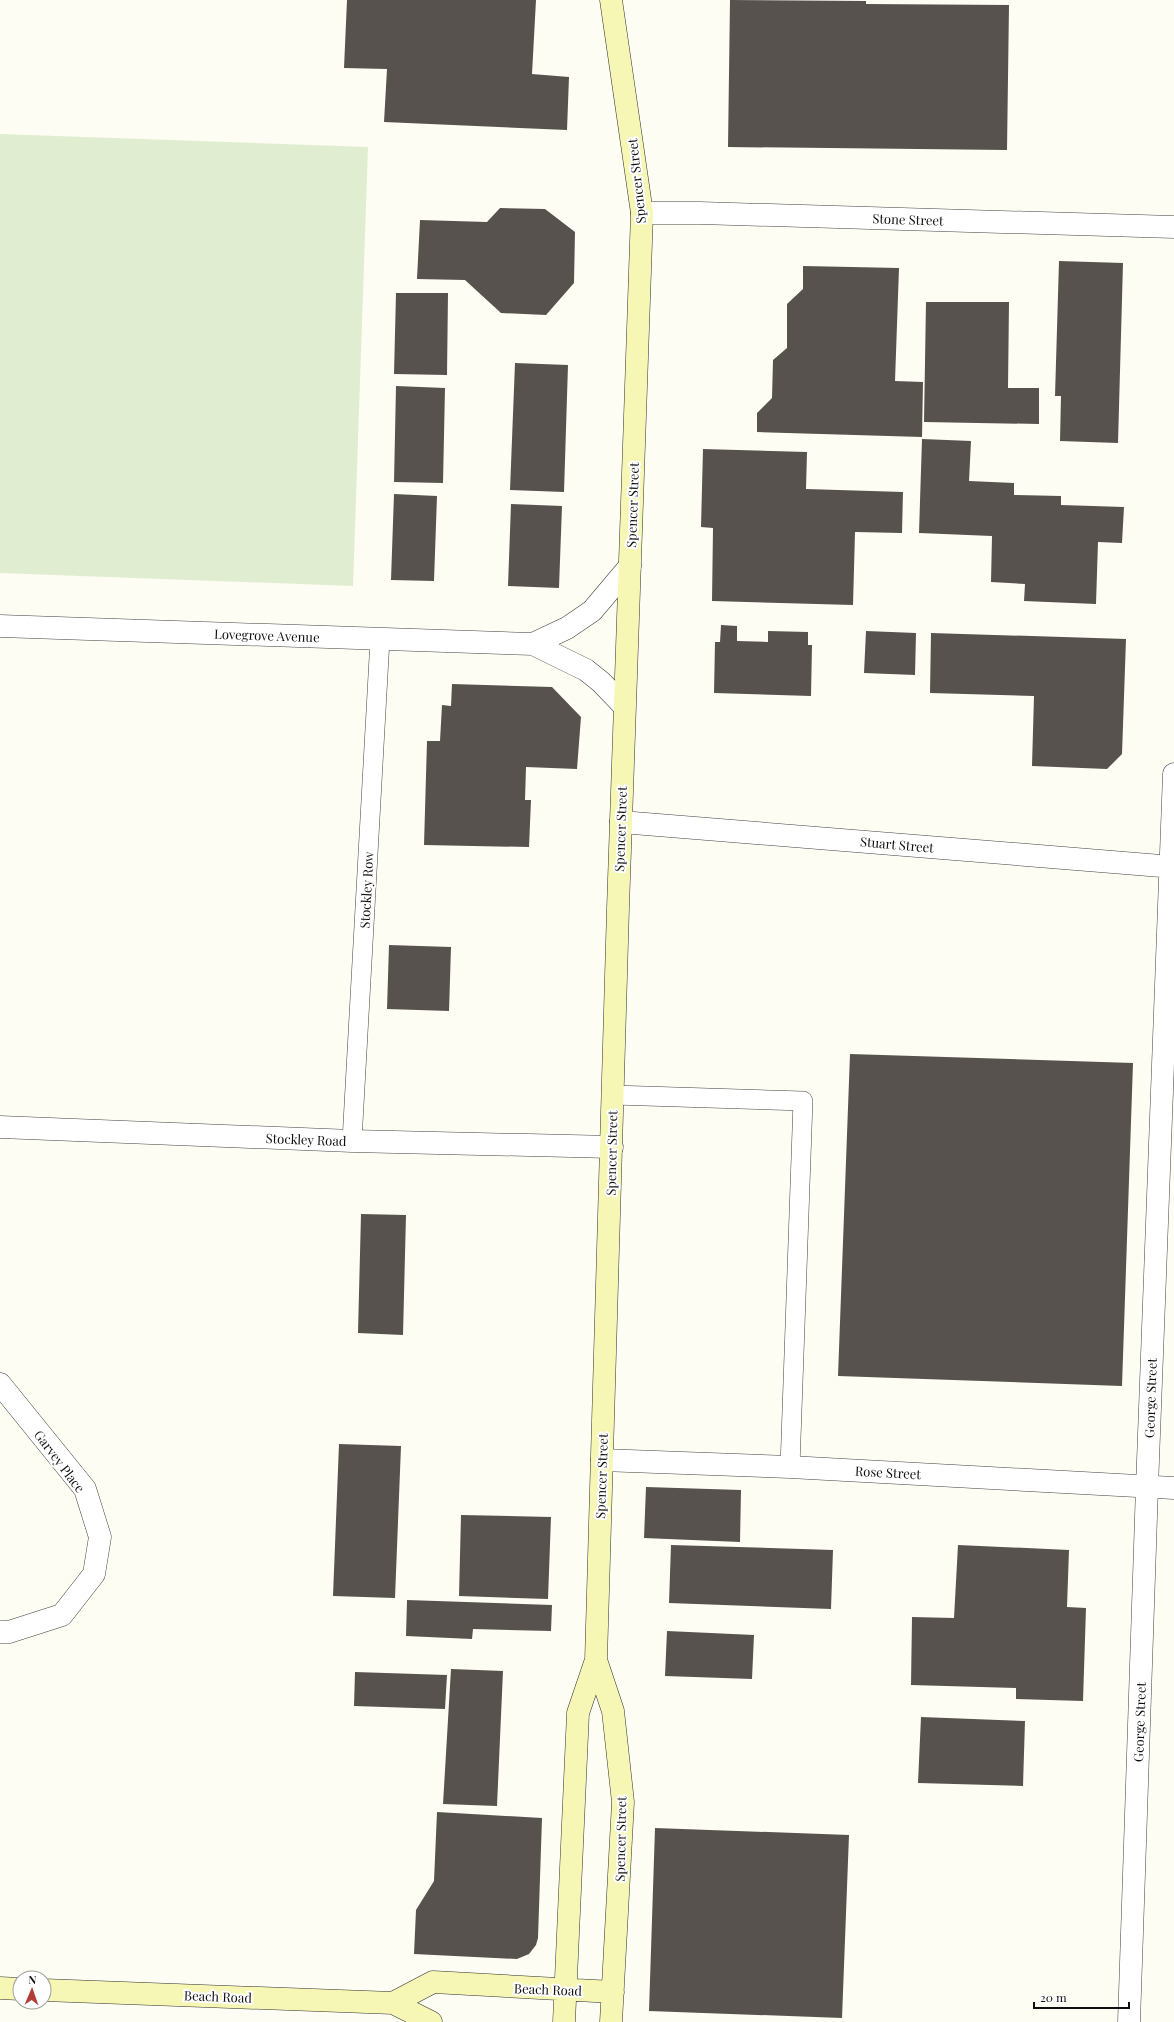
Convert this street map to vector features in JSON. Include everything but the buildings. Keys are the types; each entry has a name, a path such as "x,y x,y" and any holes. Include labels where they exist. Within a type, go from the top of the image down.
{"main road":[{"name":"Spencer Street","path":"564,2022 578,1713 596,1660 624,706 642,213 611,0"},
{"name":"Spencer Street","path":"596,1660 613,1712 623,1802 611,2022"},
{"name":"Beach Road","path":"393,2003 433,1982 613,1992"},
{"path":"0,1988 12,1989"},
{"name":"Beach Road","path":"52,1990 393,2003 431,2022"}],"street":[{"name":"Stone Street","path":"642,213 700,213 1174,227"},
{"name":"Lovegrove Avenue","path":"533,644 567,628 592,611 630,566"},
{"name":"Lovegrove Avenue","path":"0,626 533,644 586,670 601,682 624,706"},
{"name":"George Street","path":"1129,2022 1146,1487 1173,867 1174,774"},
{"name":"Stuart Street","path":"621,822 1173,867"},
{"name":"Stockley Road","path":"0,1127 612,1148"},
{"name":"Garvey Place","path":"0,1384 84,1489 100,1537 94,1574 62,1616 9,1632 0,1632"},
{"name":"Rose Street","path":"602,1460 790,1467 1174,1488"}],"lane":[{"name":"Stockley Row","path":"352,1140 380,639"},
{"path":"613,1094 804,1101 790,1467"}],"green space":[{"path":"0,134 368,147 353,586 0,573"}]}
